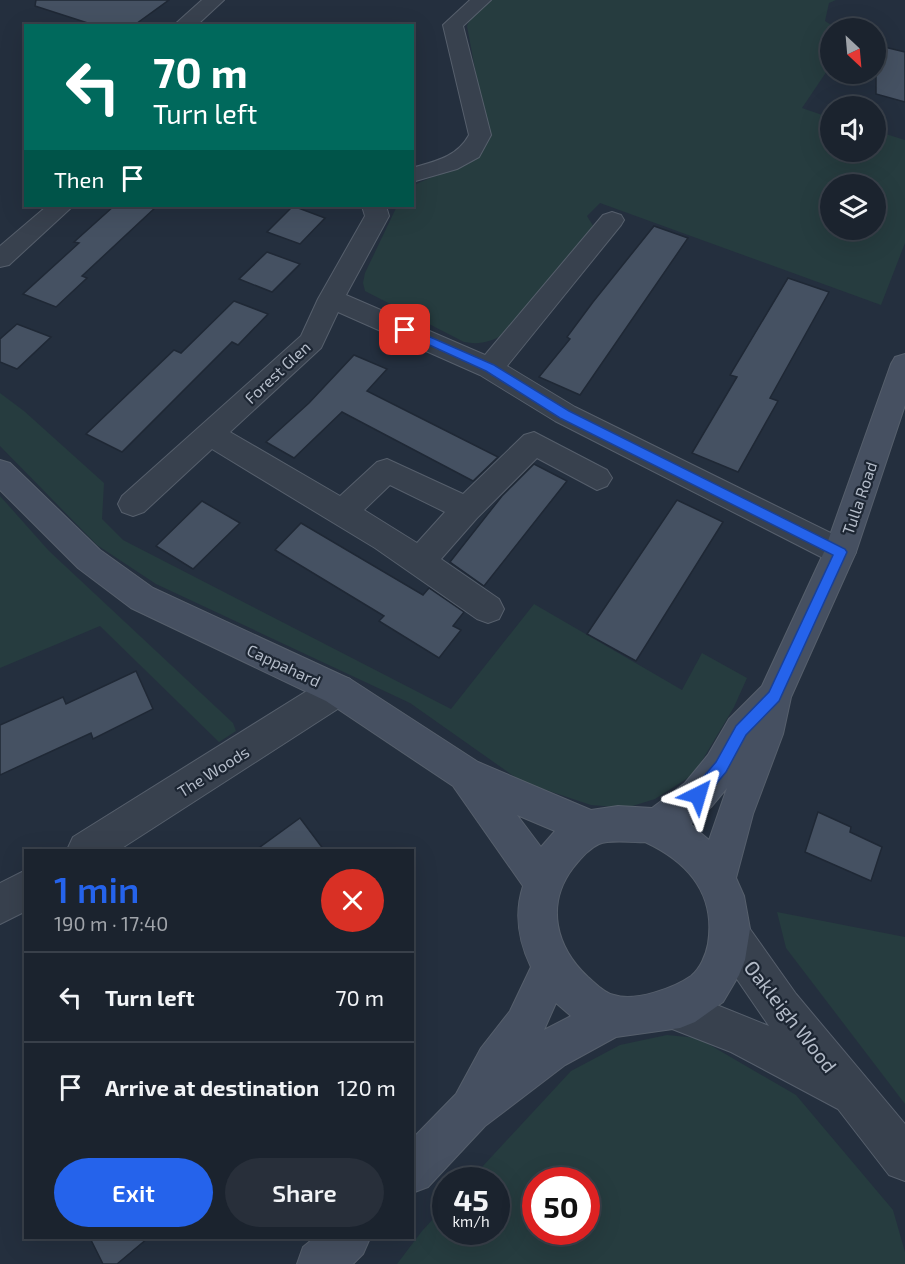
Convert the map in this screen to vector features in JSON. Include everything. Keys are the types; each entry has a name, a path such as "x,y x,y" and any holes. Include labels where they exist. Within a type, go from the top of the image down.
{"main road":[{"name":"Tulla Road","path":"657,827 698,795 721,767 741,730 774,697 840,552 905,364"},
{"name":"Cappahard","path":"0,471 89,559 142,598 338,690 465,774 590,828"},
{"path":"717,877 735,814 765,734 774,697"},
{"path":"465,774 542,880"},
{"path":"414,1169 470,1111 550,1050 614,1016 646,1015 677,1010 705,993 723,967 731,936 730,910 717,877 708,863 684,841 646,824 590,828 560,850 542,880 536,906 541,937 552,966 576,994 614,1016"},
{"path":"470,1111 496,1063 525,1026 552,966"}],"street":[{"path":"185,24 214,0"},
{"path":"414,174 449,164 471,152 480,135 453,25 481,0"},
{"path":"0,259 60,207"},
{"name":"Forest Glen","path":"134,504 312,341 331,299 376,216 374,207"},
{"path":"490,368 612,220"},
{"path":"331,299 490,368 565,414 840,552"},
{"path":"209,434 343,511 421,560 488,609"},
{"path":"421,560 466,509 534,443 597,478"},
{"path":"343,511 387,470 466,509"},
{"name":"The Woods","path":"88,849 338,690"},
{"path":"0,905 24,890"},
{"name":"Oakleigh Wood","path":"731,936 781,1009 905,1159"},
{"name":"Oakleigh Wood","path":"677,1010 718,1023 766,1046 853,1095"}],"green space":[{"path":"491,0 836,0 829,3 826,18 820,18 820,81 802,108 820,114 820,162 886,162 886,134 905,140 905,243 881,305 600,203 587,216 595,229 504,334 480,343 464,342 365,291 363,283 365,273 397,207 414,207 414,185 476,157 488,139 467,26 470,19"},
{"path":"0,393 24,411 104,483 102,519 123,540 451,709 534,604 682,690 702,653 747,678 734,707 694,774 655,799 626,808 591,805 522,782 410,703 156,584 97,545 0,446"},
{"path":"0,496 49,551 233,723 236,731 219,742 100,626 0,668"},
{"path":"777,912 905,937 905,1104 786,948"},
{"path":"667,1035 698,1038 796,1095 893,1210 905,1252 905,1264 397,1264 432,1220 432,1245 510,1245 510,1167 482,1167 571,1071 620,1045"}],"building":[{"path":"36,0 169,0 136,24 91,24 35,6"},
{"path":"886,47 905,52 905,102 876,94 876,84 886,84"},
{"path":"113,207 156,207 82,276 87,278 56,307 23,294 79,243 74,242"},
{"path":"292,207 325,218 300,244 267,232"},
{"path":"654,226 688,238 580,395 539,377 570,339 567,337 593,302"},
{"path":"267,252 300,264 272,292 239,279"},
{"path":"788,278 829,292 770,398 778,401 738,472 692,453 737,377 730,375"},
{"path":"234,301 268,314 238,345 232,342 122,452 86,434 174,350 181,353"},
{"path":"17,324 51,337 17,369 0,362 0,339"},
{"path":"354,355 387,369 367,391 498,457 473,481 342,412 294,458 266,442 309,403"},
{"path":"534,464 567,481 484,586 450,562 502,496"},
{"path":"677,500 723,522 636,661 587,634"},
{"path":"202,501 240,523 193,569 156,546"},
{"path":"301,523 423,595 429,588 464,612 453,626 461,630 439,658 379,621 384,616 275,550"},
{"path":"136,671 153,709 93,739 91,733 0,775 0,725 63,697 66,704"},
{"path":"818,812 851,827 850,832 882,847 871,881 805,852"},
{"path":"300,818 323,849 257,849"},
{"path":"90,1239 147,1239 117,1264 103,1264"}],"route":[{"path":"405,330 490,368 565,414 840,552 774,697 741,730 721,767 698,795"}]}
